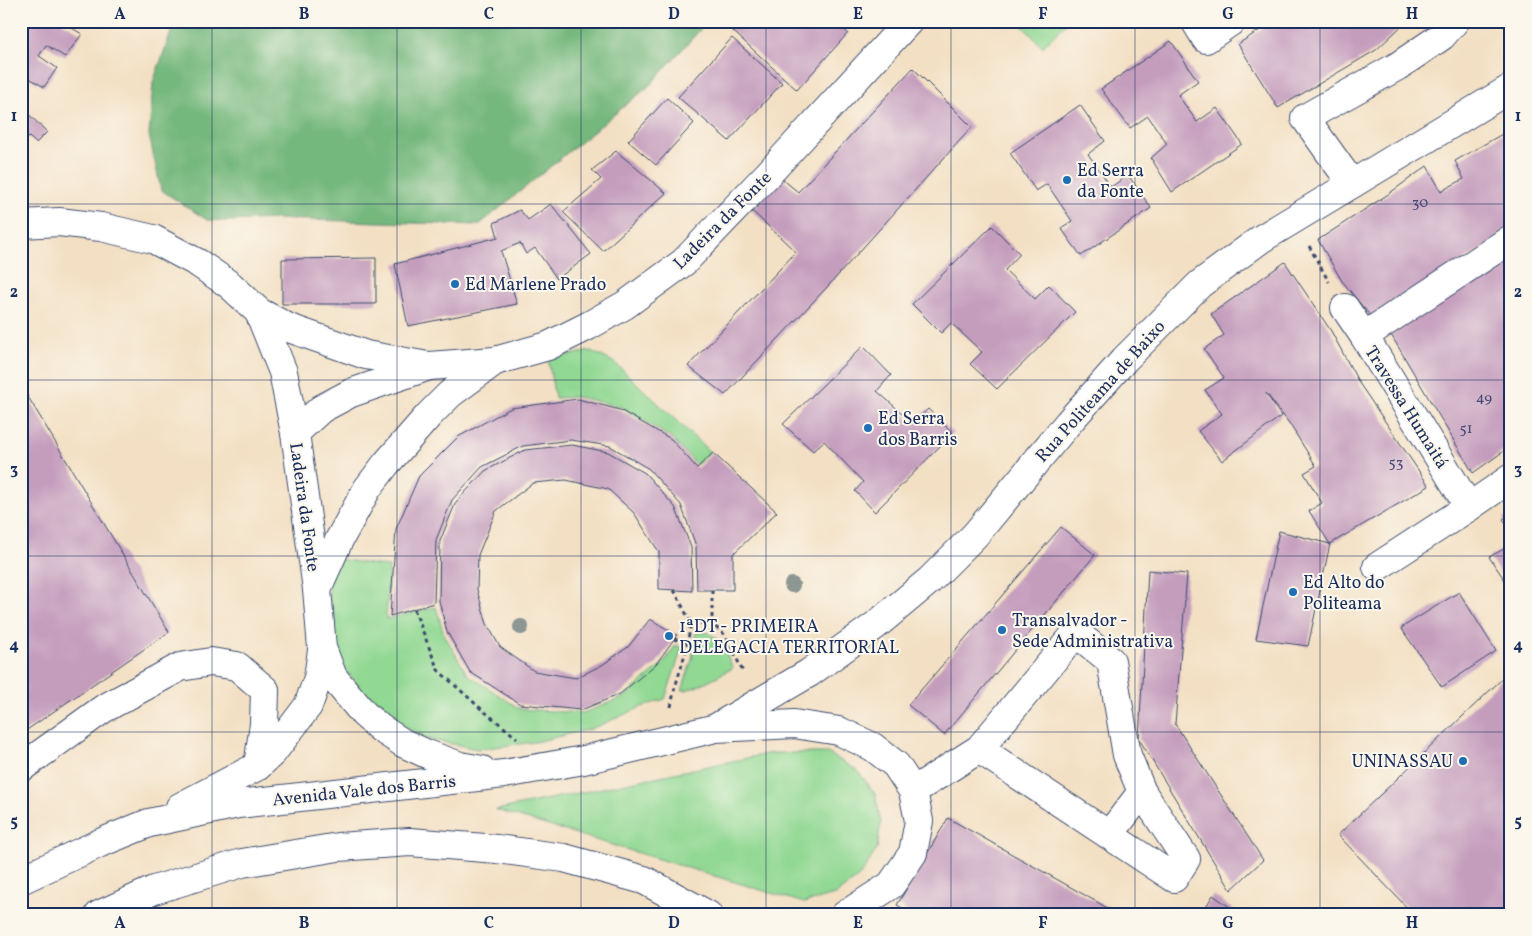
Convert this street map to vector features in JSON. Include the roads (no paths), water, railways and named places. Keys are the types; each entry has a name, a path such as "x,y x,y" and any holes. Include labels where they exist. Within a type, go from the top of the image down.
{"street":[{"name":"Ladeira da Fonte","path":"150,823 258,766 273,752 308,706 318,678 322,648 317,589 295,433 321,409 351,393 429,366 495,361 548,346 588,326 625,304 684,262 909,21"},
{"path":"1195,21 1206,39 1232,21"},
{"path":"1352,184 1305,118 1398,66 1442,36 1455,21"},
{"name":"Rua Politeama de Baixo","path":"716,728 808,673 868,631 930,580 974,535 1068,423 1125,359 1200,284 1261,239 1511,88"},
{"path":"21,224 59,222 101,228 153,239 198,263 230,285 259,312 289,328 366,355 429,366"},
{"path":"1364,336 1511,239"},
{"name":"Travessa Humaitá","path":"1345,308 1469,508"},
{"path":"259,312 283,372 295,433"},
{"name":"Ladeira da Fonte","path":"317,589 339,540 367,490 386,464 422,422 450,394 495,361"},
{"path":"1377,567 1469,508 1511,478"},
{"path":"913,791 979,749 1076,633 1111,661 1127,755 1142,792 1186,859 1174,878 979,749"},
{"name":"Ladeira da Fonte","path":"322,648 332,677 364,714 380,728 403,743 427,754 460,766 504,774"},
{"path":"21,768 103,709 180,667 211,662 237,666 265,690 264,724 258,766"},
{"path":"716,728 794,724 838,731 874,747 896,765 913,791 919,821 913,853 891,885 845,915"},
{"name":"Avenida Vale dos Barris","path":"21,880 100,843 150,823 238,804 504,774 584,760 716,728"},
{"path":"1109,835 1142,792"},
{"path":"99,915 154,890 242,863 338,847 410,842 497,848 564,858 644,880 708,915"}],"place":[{"name":"Ed Serra da Fonte","path":"1067,180"},
{"name":"Ed Marlene Prado","path":"455,284"},
{"name":"Ed Serra dos Barris","path":"868,428"},
{"name":"Ed Alto do Politeama","path":"1293,592"},
{"name":"Transalvador - Sede Administrativa","path":"1002,630"},
{"name":"1ªDT - PRIMEIRA DELEGACIA TERRITORIAL","path":"669,636"},
{"name":"UNINASSAU","path":"1463,761"}]}
